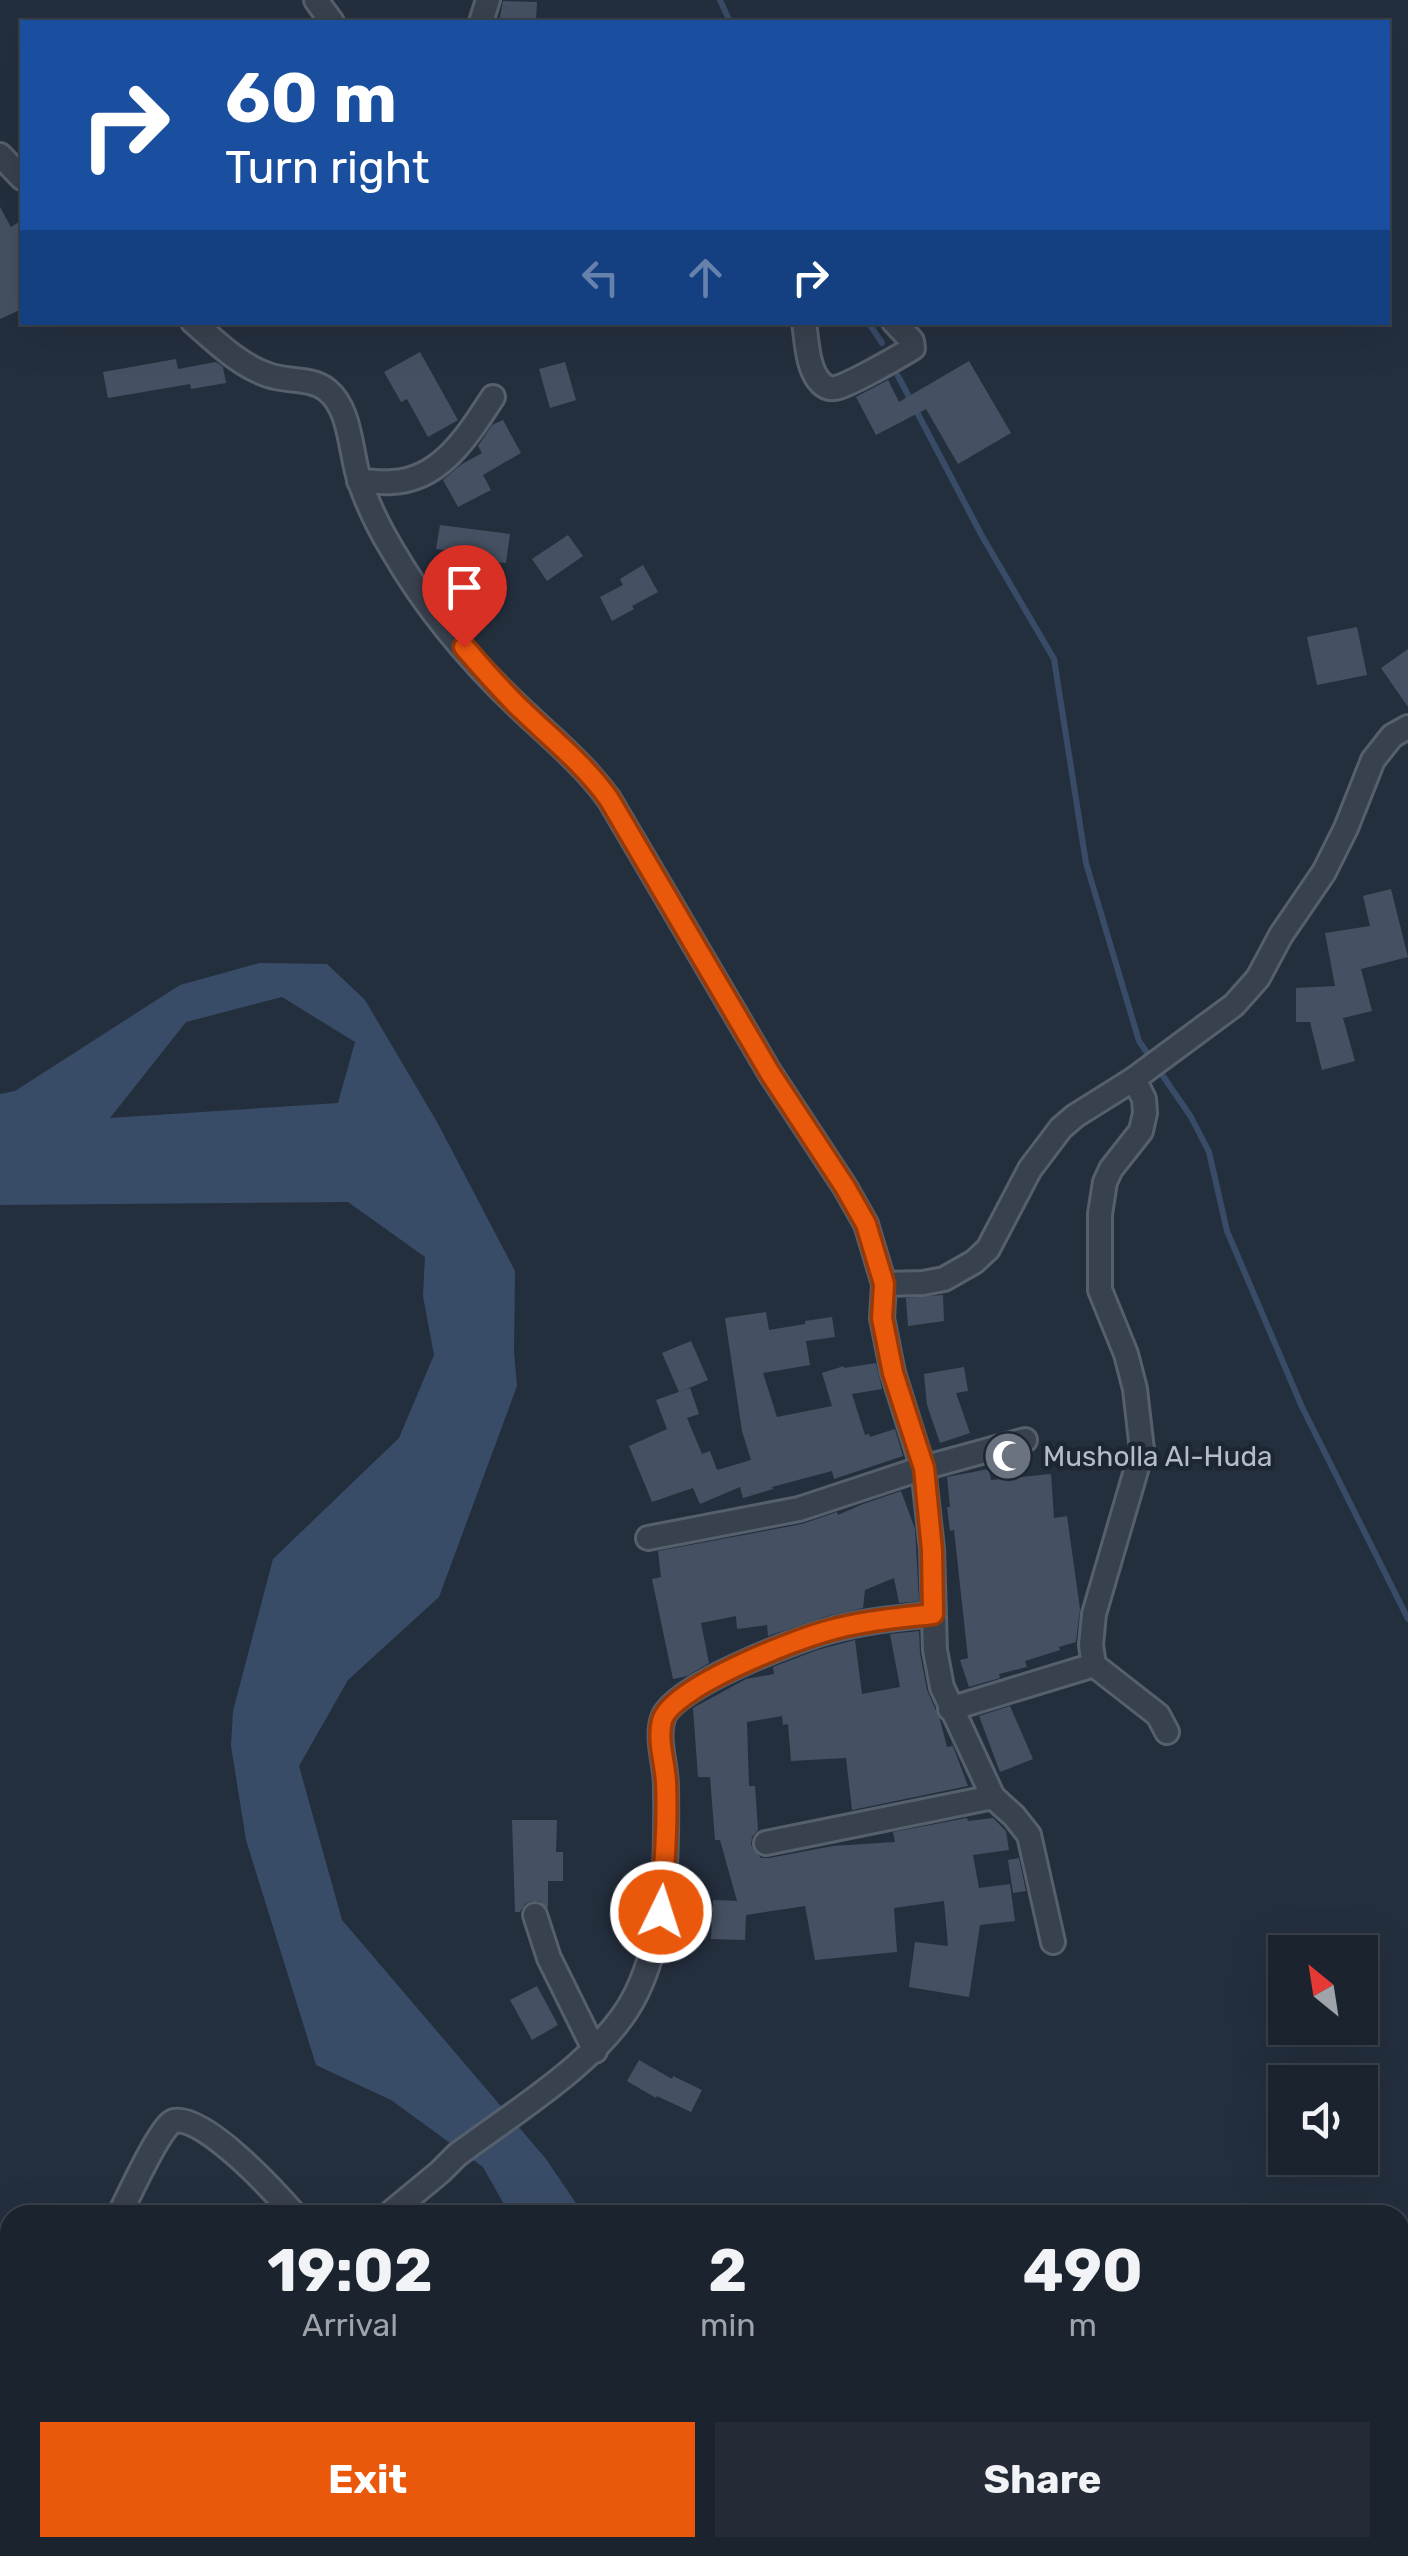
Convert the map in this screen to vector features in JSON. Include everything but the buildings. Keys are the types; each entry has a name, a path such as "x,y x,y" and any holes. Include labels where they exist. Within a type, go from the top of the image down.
{"street":[{"path":"0,155 20,176"},
{"path":"197,325 253,368 271,377 327,390 339,405 360,481 406,574 482,668 567,750 609,799 770,1073 857,1206 874,1244 884,1284 882,1318 893,1373 924,1468 932,1550 934,1650 942,1686 992,1797 1028,1835 1053,1942"},
{"path":"804,325 815,374 823,385 831,388 844,385 913,348 897,325"},
{"path":"360,481 404,481 437,465 459,447 494,397"},
{"path":"884,1284 944,1279 974,1262 988,1249 1030,1169 1050,1140 1075,1116 1141,1074 1234,1004 1258,978 1281,935 1324,872 1373,760 1392,736 1408,727"},
{"path":"1141,1074 1145,1113 1141,1131 1105,1182 1100,1214 1100,1290 1126,1354 1135,1389 1142,1450 1094,1614 1091,1645 1094,1665 1158,1716 1167,1732"},
{"path":"648,1538 799,1509 1024,1440"},
{"path":"400,2205 457,2154 594,2050 636,1995 661,1912 666,1781 661,1730 665,1712 695,1689 773,1650 828,1631 933,1614"},
{"path":"950,1709 1094,1665"},
{"path":"766,1844 992,1797"},
{"path":"535,1915 549,1958 594,2050"},
{"path":"124,2205 154,2147 169,2124 176,2122 202,2130 223,2143 286,2205"}],"water":[{"path":"260,963 327,964 365,1000 437,1122 515,1271 517,1386 439,1597 348,1680 299,1766 342,1920 546,2159 577,2205 504,2205 483,2167 391,2100 316,2065 246,1840 231,1746 233,1711 273,1559 399,1438 434,1355 423,1296 425,1257 348,1202 0,1205 0,1094 15,1091 180,985","holes":["282,997 355,1042 338,1103 110,1118 186,1022"]}],"waterway":[{"path":"720,0 729,20"},
{"path":"870,325 882,343"},
{"path":"898,376 982,536 1054,659 1086,863 1139,1041 1191,1117 1209,1152 1227,1231 1302,1407 1408,1619"}],"place":[{"name":"Musholla Al-Huda","path":"1008,1456"}],"route":[{"path":"464,647 522,710 593,777 609,799 770,1073 857,1206 874,1244 884,1284 882,1318 893,1373 924,1468 933,1614 828,1631 773,1650 695,1689 665,1712 661,1730 666,1844 661,1912"}]}
